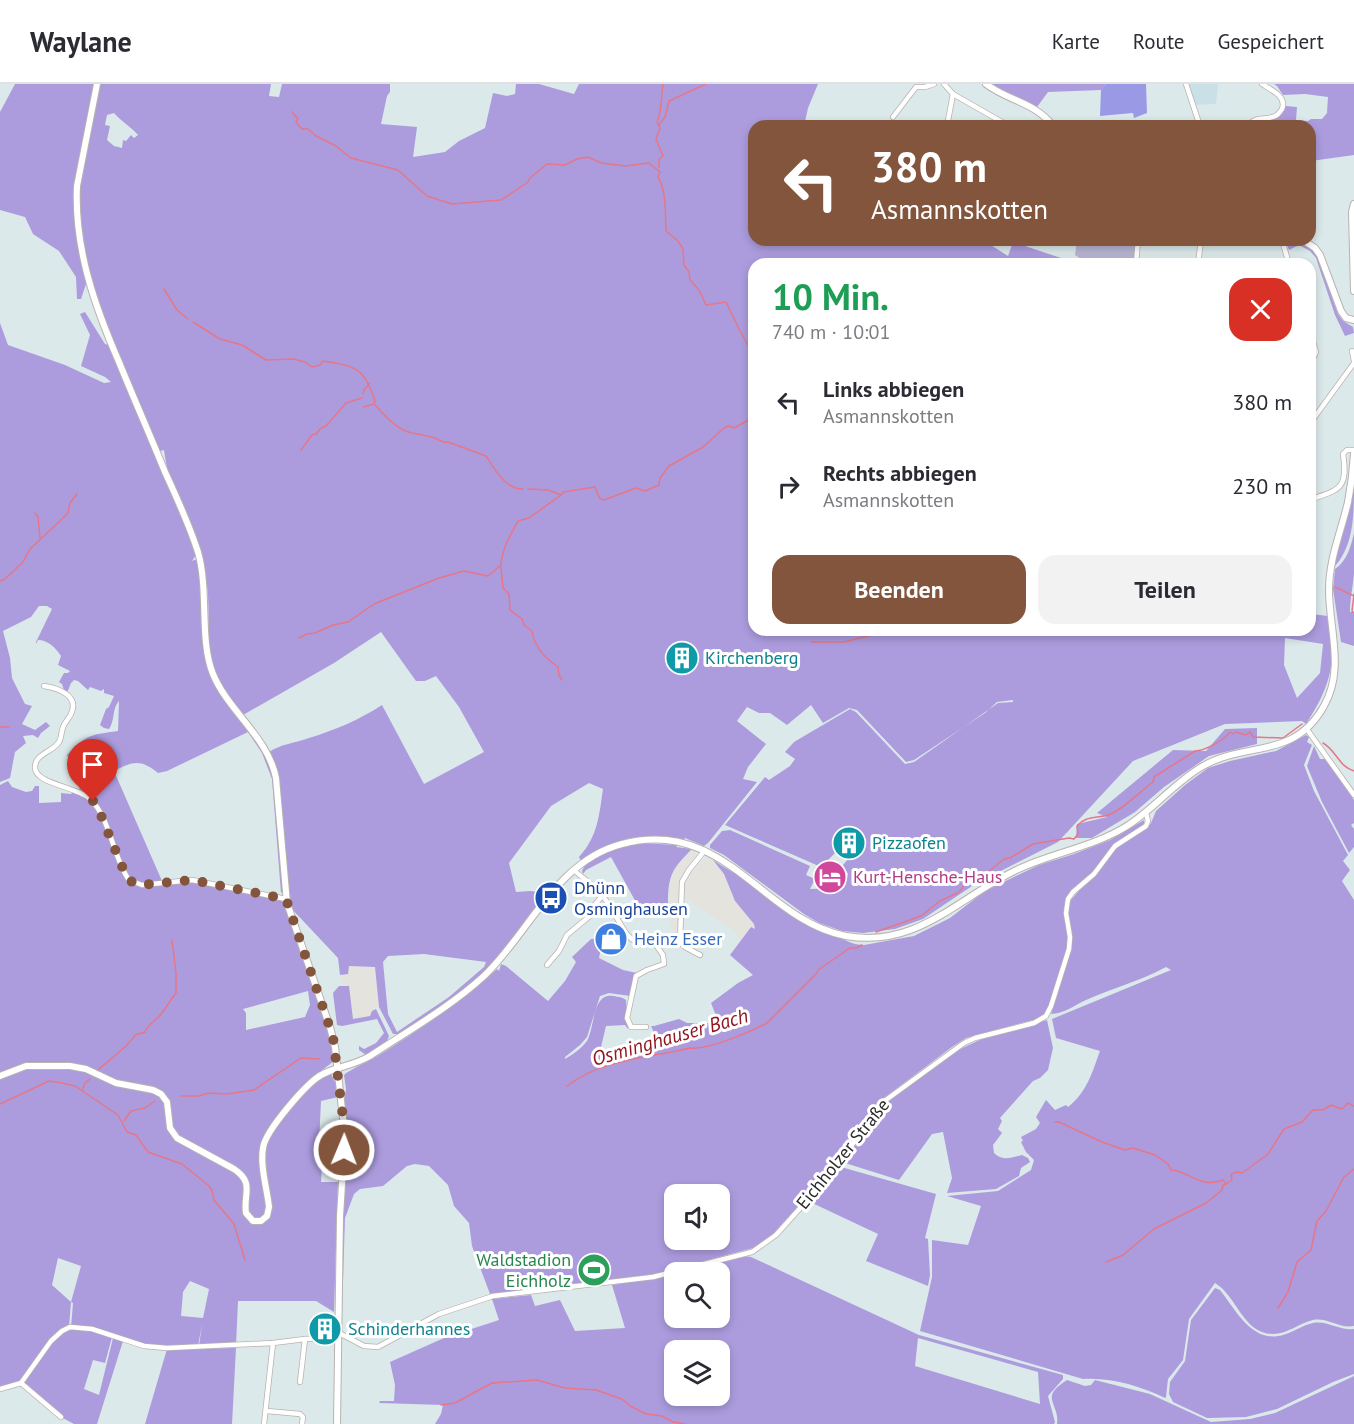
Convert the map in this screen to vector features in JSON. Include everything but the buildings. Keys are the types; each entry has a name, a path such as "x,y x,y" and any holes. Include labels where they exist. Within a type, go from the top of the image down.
{"main road":[{"path":"97,84 77,186 76,204 84,262 108,336 185,517 198,554 203,581 207,651 211,670 218,685 266,751 273,765 286,899 333,1037 345,1136 341,1177 336,1424"},
{"path":"986,84 997,92 1034,108 1047,120"},
{"path":"1354,204 1352,212 1354,291"},
{"path":"1313,246 1320,255 1343,316 1354,320"},
{"path":"0,1076 26,1066 70,1066 116,1083 157,1091 168,1102 169,1125 177,1138 243,1176 247,1187 246,1213 256,1222 264,1218 269,1207 262,1151 265,1140 272,1128 315,1079 324,1073 356,1064 370,1056 473,985 500,958 552,891 587,860 606,850 642,840 668,840 682,843 705,850 822,928 849,936 878,937 915,929 1004,876 1034,862 1107,836 1146,813 1204,766 1229,756 1282,744 1306,728 1324,706 1334,678 1335,654 1329,604 1330,573 1350,492 1354,452"}],"street":[{"path":"893,117 916,87 934,84"},
{"path":"944,84 953,94 998,120"},
{"path":"1185,84 1198,120"},
{"path":"1255,120 1275,117 1282,109 1280,96 1262,84"},
{"path":"948,120 953,94"},
{"path":"1316,415 1354,362 1352,351"},
{"path":"1316,498 1337,489 1346,473 1343,454 1347,450 1354,452"},
{"path":"44,686 66,694 71,699 73,709 63,727 59,742 41,756 36,763 35,770 46,781 74,789 93,801 126,876 132,882 142,885 192,880 286,899"},
{"path":"1306,728 1354,795"},
{"name":"Eichholzer Straße","path":"337,1335 343,1334 364,1346 378,1347 439,1314 493,1296 653,1277 744,1255 761,1248 776,1235 837,1167 872,1114 888,1098 964,1042 1034,1023 1046,1016 1052,1006 1069,949 1070,937 1066,913 1068,899 1094,873 1116,846 1146,826 1148,821 1146,813"},
{"path":"700,955 680,942 682,882 688,870 705,850"},
{"path":"574,870 603,896 622,930 638,943 656,945 680,942"},
{"path":"548,965 559,951 567,935 591,915 592,908 603,896"},
{"path":"646,1027 631,1027 627,1018 636,976 664,964 663,955 656,945"},
{"path":"0,1389 19,1383 51,1341 70,1327 92,1329 144,1346 167,1348 273,1344 337,1335"},
{"path":"300,1382 305,1339"},
{"path":"264,1424 273,1344"},
{"path":"19,1383 60,1418"},
{"path":"267,1411 300,1414 303,1417 302,1424"}],"shaded area":[{"path":"15,84 95,84 75,190 87,281 81,299 77,299 76,277 59,251 33,234 25,217 0,210 0,112"},
{"path":"100,84 271,84 269,96 279,97 282,84 390,84 381,124 417,127 413,157 445,152 459,141 485,128 493,93 507,96 515,94 516,84 539,84 574,94 579,84 818,84 805,120 748,120 748,246 992,246 1008,256 1012,246 1025,246 1061,258 748,258 748,636 1316,636 1316,615 1328,616 1332,641 1331,667 1322,696 1306,724 1302,721 1225,724 1133,761 1058,842 975,884 923,919 895,929 863,933 842,931 819,923 724,855 710,848 710,845 722,831 730,830 810,866 806,875 815,879 810,889 844,888 848,874 843,865 858,847 846,836 835,853 821,867 725,825 765,777 769,780 790,766 795,759 785,752 794,742 850,709 856,712 905,764 914,762 963,727 914,760 906,762 857,710 849,708 823,723 811,705 787,725 770,713 759,713 747,707 737,721 766,744 748,767 743,779 757,782 708,843 704,846 685,838 683,840 653,837 629,838 607,846 581,861 579,857 597,825 603,789 589,783 551,806 509,863 516,892 548,893 506,948 481,975 399,1034 393,1034 379,1007 375,967 349,966 348,974 340,975 338,958 290,907 282,830 269,752 283,745 337,728 382,705 424,784 484,752 459,707 436,676 425,681 416,681 381,632 334,663 243,715 226,693 218,681 210,657 208,595 204,573 176,497 164,450 160,451 119,359 95,294 86,261 79,196 84,154","holes":["114,113 138,135 134,138 131,135 126,141 123,140 122,148 114,146 107,140 110,126 105,125 107,115","1285,638 1323,644 1320,673 1297,698 1284,665","1013,700 1013,702 998,703 989,709 997,702","424,954 486,962 484,967 449,997 397,1032 388,1014 383,962 388,956"]},
{"path":"986,84 1106,84 1101,90 1048,92 1037,107"},
{"path":"1106,84 1146,84 1147,113 1134,118 1133,113 1100,116 1101,90"},
{"path":"1188,84 1218,84 1216,104 1195,105"},
{"path":"1274,84 1354,84 1354,155 1316,160 1316,120 1310,120 1322,119 1327,113 1328,97 1305,94 1283,95"},
{"path":"1286,106 1297,107 1296,120 1271,120 1279,117"},
{"path":"1076,246 1136,246 1135,258 1079,258 1075,255"},
{"path":"1301,246 1307,246 1316,253 1338,314 1343,321 1353,327 1354,333 1345,336 1335,315 1316,258"},
{"path":"85,312 105,344 109,345 190,534 196,555 192,561 197,559 199,568 208,669 268,761 274,779 283,891 281,893 272,779 262,753 248,732 167,771 158,773 147,765 137,763 114,771 162,881 145,884 132,881 127,875 94,797 79,789 67,755 79,743 90,737 118,731 119,701 109,729 104,728 100,725 114,696 104,693 104,689 101,691 90,687 88,690 74,680 67,693 64,690 59,682 64,673 70,671 58,665 61,656 45,641 38,640 36,644 52,609 47,606 39,606 31,617 3,631 12,678 25,704 32,706 22,724 35,730 46,722 50,726 38,738 33,735 23,736 26,743 15,752 10,778 0,782 0,323 8,345 65,365 104,383 111,382 81,366 90,335 80,314"},
{"path":"1354,485 1353,518 1349,539 1341,559 1334,567"},
{"path":"1354,533 1354,573 1350,612 1354,612 1354,646 1341,642 1333,589 1335,569 1345,558"},
{"path":"1257,728 1257,744 1209,756 1164,787 1135,812 1092,838 1076,838 1077,824 1107,817 1097,813 1173,750 1206,751 1225,729"},
{"path":"1306,735 1309,737 1307,742 1312,745 1304,765 1314,791 1348,855 1343,861 1350,870 1342,881 1354,900 1354,1326 1313,1320 1278,1334 1263,1332 1254,1328 1247,1321 1229,1296 1215,1283 1189,1319 1183,1360 1168,1379 1165,1398 1125,1383 1104,1379 1083,1379 920,1331 932,1277 932,1240 968,1245 981,1206 947,1196 998,1191 1031,1170 1034,1160 1026,1152 1021,1137 1036,1129 1040,1123 1036,1117 1046,1100 1055,1110 1066,1105 1068,1107 1080,1095 1091,1074 1100,1051 1056,1038 1052,1019 1171,970 1166,967 1064,1011 1051,1014 1071,950 1068,909 1071,900 1112,852 1146,829 1156,811 1208,768 1276,751"},
{"path":"1314,746 1320,759 1325,759 1354,800 1354,823 1351,825 1354,829 1354,847 1349,853 1322,802 1307,766"},
{"path":"8,781 12,787 26,792 39,786 39,803 61,802 61,793 71,794 74,791 89,799 99,814 126,879 134,885 191,882 280,899 285,905 332,1040 334,1061 321,1071 323,1074 331,1074 337,1086 338,1097 321,1101 319,1143 322,1166 321,1182 338,1182 334,1312 316,1301 238,1301 236,1345 199,1346 202,1324 198,1346 145,1345 93,1329 71,1327 73,1303 71,1302 69,1327 61,1331 21,1381 0,1388 0,785","holes":["308,991 310,1005 305,1017 246,1030 246,1013 243,1009","58,1258 81,1266 71,1302 52,1285","190,1281 209,1289 203,1318 181,1316 183,1292"]},
{"path":"1144,820 1144,825 1112,847 1090,875 1072,890 1066,899 1064,909 1068,936 1067,949 1047,1012 1037,1019 966,1038 880,1101 872,1109 839,1162 770,1237 757,1247 701,1262 664,1262 664,1272 656,1274 490,1294 472,1246 469,1223 454,1206 448,1185 429,1166 415,1164 407,1166 383,1186 360,1189 354,1194 345,1218 342,1312 346,1089 344,1075 384,1052 442,1013 497,969 499,971 501,964 548,1001 565,981 576,962 572,957 591,939 603,938 599,958 623,970 637,973 630,996 609,993 600,996 587,1037 565,1059 587,1041 595,1012 601,1000 606,996 626,1000 628,1029 625,1025 606,1026 601,1047 602,1053 627,1049 652,1041 655,1035 651,1026 679,1019 687,1023 719,1023 711,1003 753,975 730,955 751,927 755,929 754,924 735,901 724,874 713,860 744,879 802,921 828,934 864,945 914,936 950,918 985,891 1039,865 1110,840"},
{"path":"639,843 678,845 676,847 692,849 672,873 668,904 654,905 643,915 611,857 586,870 583,874 582,871 591,860 598,856"},
{"path":"692,849 697,855 681,876 679,883 680,930 676,940 670,923 669,887 676,865"},
{"path":"708,858 713,860 723,872 732,897 754,925 755,929 740,940 736,936 738,934 684,897 684,887 688,877 703,860"},
{"path":"348,966 375,967 379,1007 372,1011 370,1016 353,1019 349,986 343,986 340,975 348,974"},
{"path":"339,986 349,986 353,1019 370,1016 376,1009 389,1036 387,1041 366,1055 359,1050 359,1046 364,1049 376,1043 384,1033 377,1019 337,1025 333,993"},
{"path":"1047,1020 1053,1048 1048,1070 1033,1081 1000,1118 1002,1121 998,1129 1002,1133 993,1145 997,1156 1008,1158 1022,1155 1028,1158 1030,1162 1021,1168 1019,1176 996,1189 947,1193 952,1178 943,1132 932,1134 899,1180 845,1163 845,1159 882,1106 954,1052 986,1037"},
{"path":"841,1167 936,1194 925,1238 928,1239 930,1275 928,1286 866,1261 878,1234 808,1201"},
{"path":"744,1256 751,1257 919,1335 1063,1375 1063,1379 1048,1396 1055,1422 1054,1424 435,1424 443,1405 379,1403 380,1401 394,1401 395,1385 390,1362 444,1338 499,1320 492,1299 531,1295 535,1306 560,1300 575,1331 625,1328 612,1285 664,1276 664,1328 730,1328 730,1262 721,1262","holes":["918,1338 1038,1372 1040,1404 915,1366"]},
{"name":"Waldstadion Eichholz","path":"609,1260 610,1279 579,1280 578,1261"},
{"path":"1215,1288 1220,1290 1246,1323 1262,1335 1283,1335 1318,1322 1354,1329 1354,1374 1277,1409 1246,1417 1207,1418 1173,1402 1169,1394 1170,1382 1185,1361 1191,1320"},
{"path":"70,1328 92,1330 112,1337 105,1363 93,1360 84,1389 99,1395 113,1338 123,1341 97,1424 74,1424 61,1417 24,1382 49,1345"},
{"path":"236,1348 232,1424 145,1424 167,1349"},
{"path":"1354,1376 1354,1424 1057,1424 1052,1401 1052,1396 1058,1386 1067,1380 1085,1386 1091,1385 1095,1380 1150,1394 1211,1422 1250,1419 1275,1413"}],"waterway":[{"path":"659,167 659,159 663,156 656,139 660,128 657,122 661,109 663,84"},
{"path":"659,125 665,117 669,101 706,84"},
{"path":"292,112 302,129 308,129 351,158 398,170 427,196 452,204 501,200 528,182 547,164 565,165 588,157 601,163 625,166 649,163 660,172 658,177 664,196 666,231 678,241 683,249 684,265 689,272 690,280 699,290 706,305 726,302 748,345"},
{"path":"164,289 177,310 188,319"},
{"path":"193,322 220,339 242,345 266,360 293,359 305,362 312,367 320,365 323,361 352,367 367,382 375,401 374,404 395,425 406,431 448,442 486,456 506,482 523,489"},
{"path":"363,394 370,383"},
{"path":"301,450 312,435 326,426 346,403 362,398"},
{"path":"364,407 374,404"},
{"path":"528,489 548,490 561,495 563,492 595,487 600,499 604,500 636,488 645,491 659,485 660,478 669,466 703,447 724,428 729,426 734,428 748,420"},
{"path":"0,581 23,562 30,549 68,513 70,503 77,494"},
{"path":"299,638 333,625 348,622 374,604 439,578 464,571 488,576 501,565 509,537 518,521 529,518 561,495"},
{"path":"35,513 38,517 40,538"},
{"path":"501,567 503,588 509,594 510,610 532,631 538,647 558,667 562,680"},
{"path":"1335,587 1354,596"},
{"path":"1354,594 1352,611 1354,613"},
{"path":"811,642 844,642 868,636"},
{"name":"Osminghauser Bach","path":"876,932 921,916 940,901 957,893 964,884 982,877 1004,859 1010,858 1033,844 1074,839 1078,834 1077,826 1081,823 1116,811 1153,782 1154,777 1195,751 1215,744 1230,732 1246,735 1250,732 1253,737 1283,738 1302,724"},
{"path":"0,727 9,727"},
{"name":"Osminghauser Bach","path":"1323,743 1345,766 1354,771"},
{"path":"98,1070 124,1048 135,1035 145,1032 176,993 172,940"},
{"name":"Osminghauser Bach","path":"567,1086 595,1070 610,1065 708,1046 760,1027 767,1023 818,970 850,948 862,945"},
{"path":"181,1096 254,1090 301,1058 319,1059"},
{"path":"82,1090 90,1079"},
{"path":"0,1104 49,1081 75,1086 118,1115 127,1132 136,1135 148,1152 182,1164 208,1185 212,1190 214,1200 234,1224 245,1260"},
{"path":"124,1121 131,1111 145,1108 155,1101"},
{"path":"1055,1122 1125,1150 1133,1148 1155,1155 1168,1164 1171,1170 1201,1181 1223,1180 1226,1184 1232,1180 1231,1174 1242,1173 1268,1154 1284,1129 1302,1122 1313,1110 1323,1110 1331,1105 1342,1109 1348,1103 1354,1106"},
{"path":"1278,1308 1288,1292 1297,1262 1311,1250 1317,1221 1326,1211 1344,1177 1354,1169"},
{"path":"1106,1262 1123,1255 1154,1229 1206,1203 1226,1184"},
{"path":"441,1405 455,1403 492,1383 537,1380 565,1388 596,1390 622,1399 646,1414 662,1416 673,1422 686,1424"}],"place":[{"name":"Kirchenberg","path":"682,658"},
{"name":"Pizzaofen","path":"849,843"},
{"name":"Kurt-Hensche-Haus","path":"830,877"},
{"name":"Dhünn Osminghausen","path":"551,898"},
{"name":"Heinz Esser","path":"611,939"},
{"name":"Waldstadion Eichholz","path":"594,1270"},
{"name":"Schinderhannes","path":"325,1329"}],"route":[{"path":"93,801 126,876 132,882 142,885 192,880 286,899 333,1037 345,1136 344,1150"}]}
